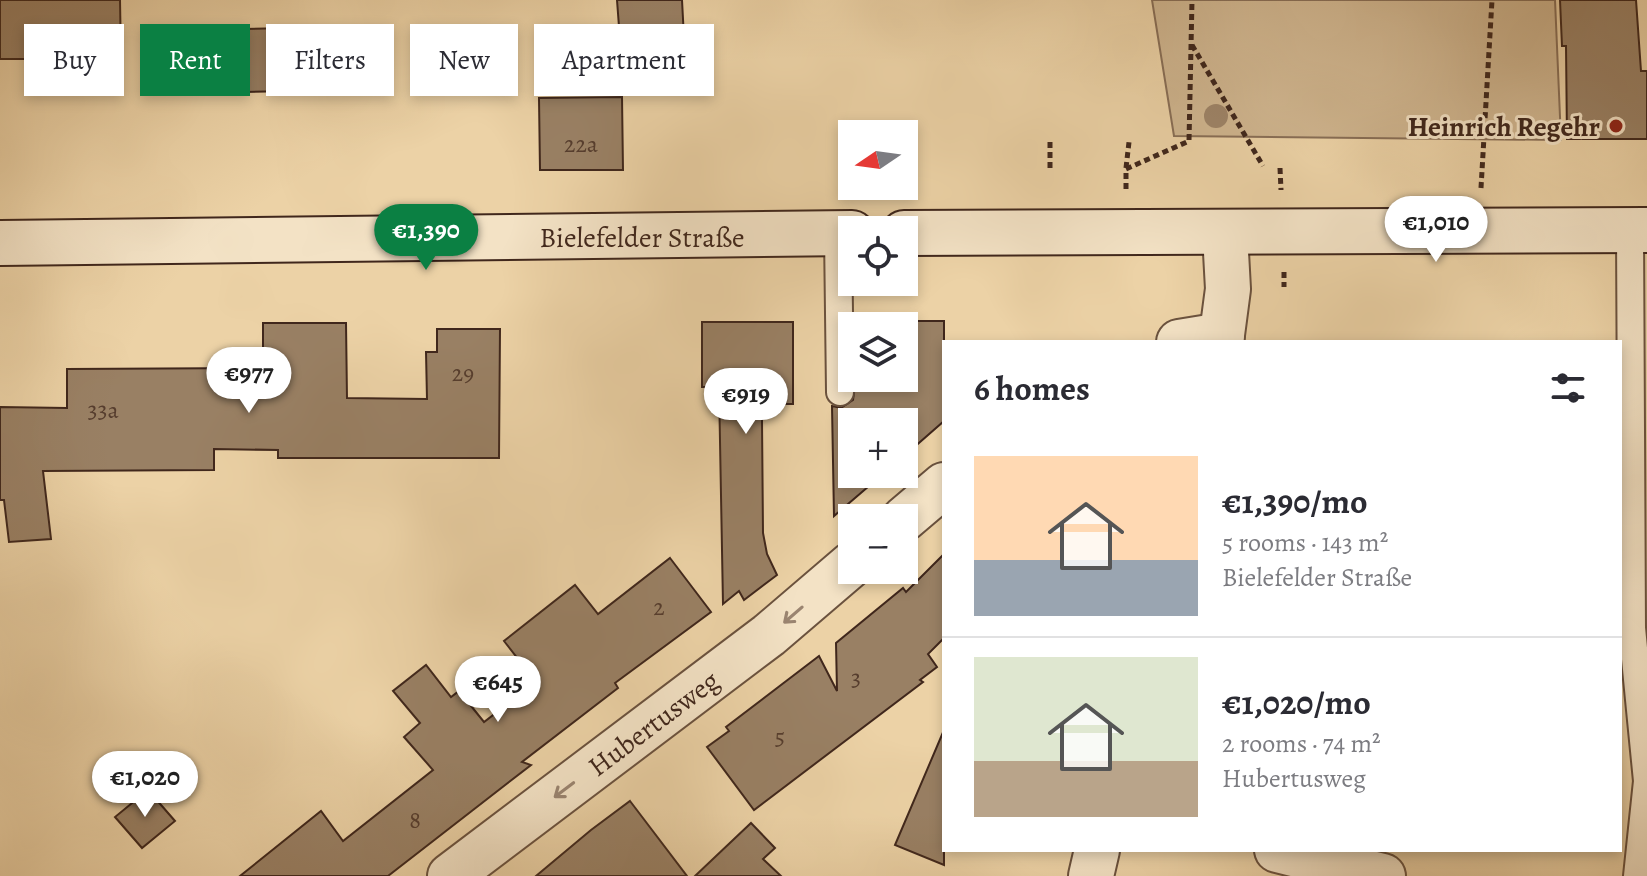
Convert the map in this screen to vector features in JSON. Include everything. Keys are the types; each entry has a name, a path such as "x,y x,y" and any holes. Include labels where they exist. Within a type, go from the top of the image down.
{"main road":[{"path":"918,233 1638,230"},
{"name":"Bielefelder Straße","path":"0,243 838,234"},
{"path":"1200,340 1221,338 1228,289 1225,234"},
{"path":"918,507 942,487"},
{"name":"Hubertusweg","path":"450,876 769,635 838,576"},
{"path":"1091,876 1097,852"},
{"path":"1285,852 1383,876"}],"lane":[{"path":"1637,876 1647,781 1632,628 1639,574 1638,230"}],"path":[{"path":"1126,169 1189,141 1192,0"},
{"path":"1478,229 1492,0"},
{"path":"1190,41 1263,166"},
{"path":"1050,142 1050,169"},
{"path":"1125,231 1129,142"}],"shaded area":[{"path":"1152,0 1555,0 1561,140 1174,136"}],"building":[{"path":"0,0 120,0 120,24 24,24 24,59 0,59"},
{"path":"617,0 682,0 683,24 619,24"},
{"path":"1560,0 1636,0 1641,71 1647,71 1647,139 1567,139 1566,46 1562,46"},
{"path":"250,29 266,29 266,92 250,92"},
{"path":"622,97 623,170 540,170 539,98"},
{"path":"918,321 944,321 942,423 918,444 918,408 841,408 853,400 854,392 918,392"},
{"path":"702,322 793,322 793,404 764,404 762,421 763,533 767,554 777,575 744,600 739,591 723,604 719,387 702,387"},
{"path":"263,323 346,323 347,398 427,399 426,352 437,352 437,329 500,329 499,458 278,458 278,450 214,449 214,470 43,471 51,539 9,542 4,500 0,500 0,407 67,408 67,369 263,368"},
{"path":"832,406 841,408 838,408 838,488 867,488 848,504 838,504 838,513 834,516"},
{"path":"942,556 942,640 928,654 937,667 920,680 923,682 754,810 707,747 729,731 726,727 819,656 837,691 836,643 903,588 906,592 918,584 918,580"},
{"path":"670,558 711,612 615,683 618,688 522,762 531,765 388,876 240,876 321,811 343,841 433,770 404,737 420,723 393,691 426,665 451,697 459,691 484,722 536,682 504,641 575,585 598,614"},
{"path":"942,735 944,865 895,845"},
{"path":"148,790 175,821 142,848 115,817"},
{"path":"630,801 687,876 536,876 591,830"},
{"path":"751,823 775,848 763,859 781,876 695,876"}],"place":[{"name":"Heinrich Regehr","path":"1616,126"}]}
